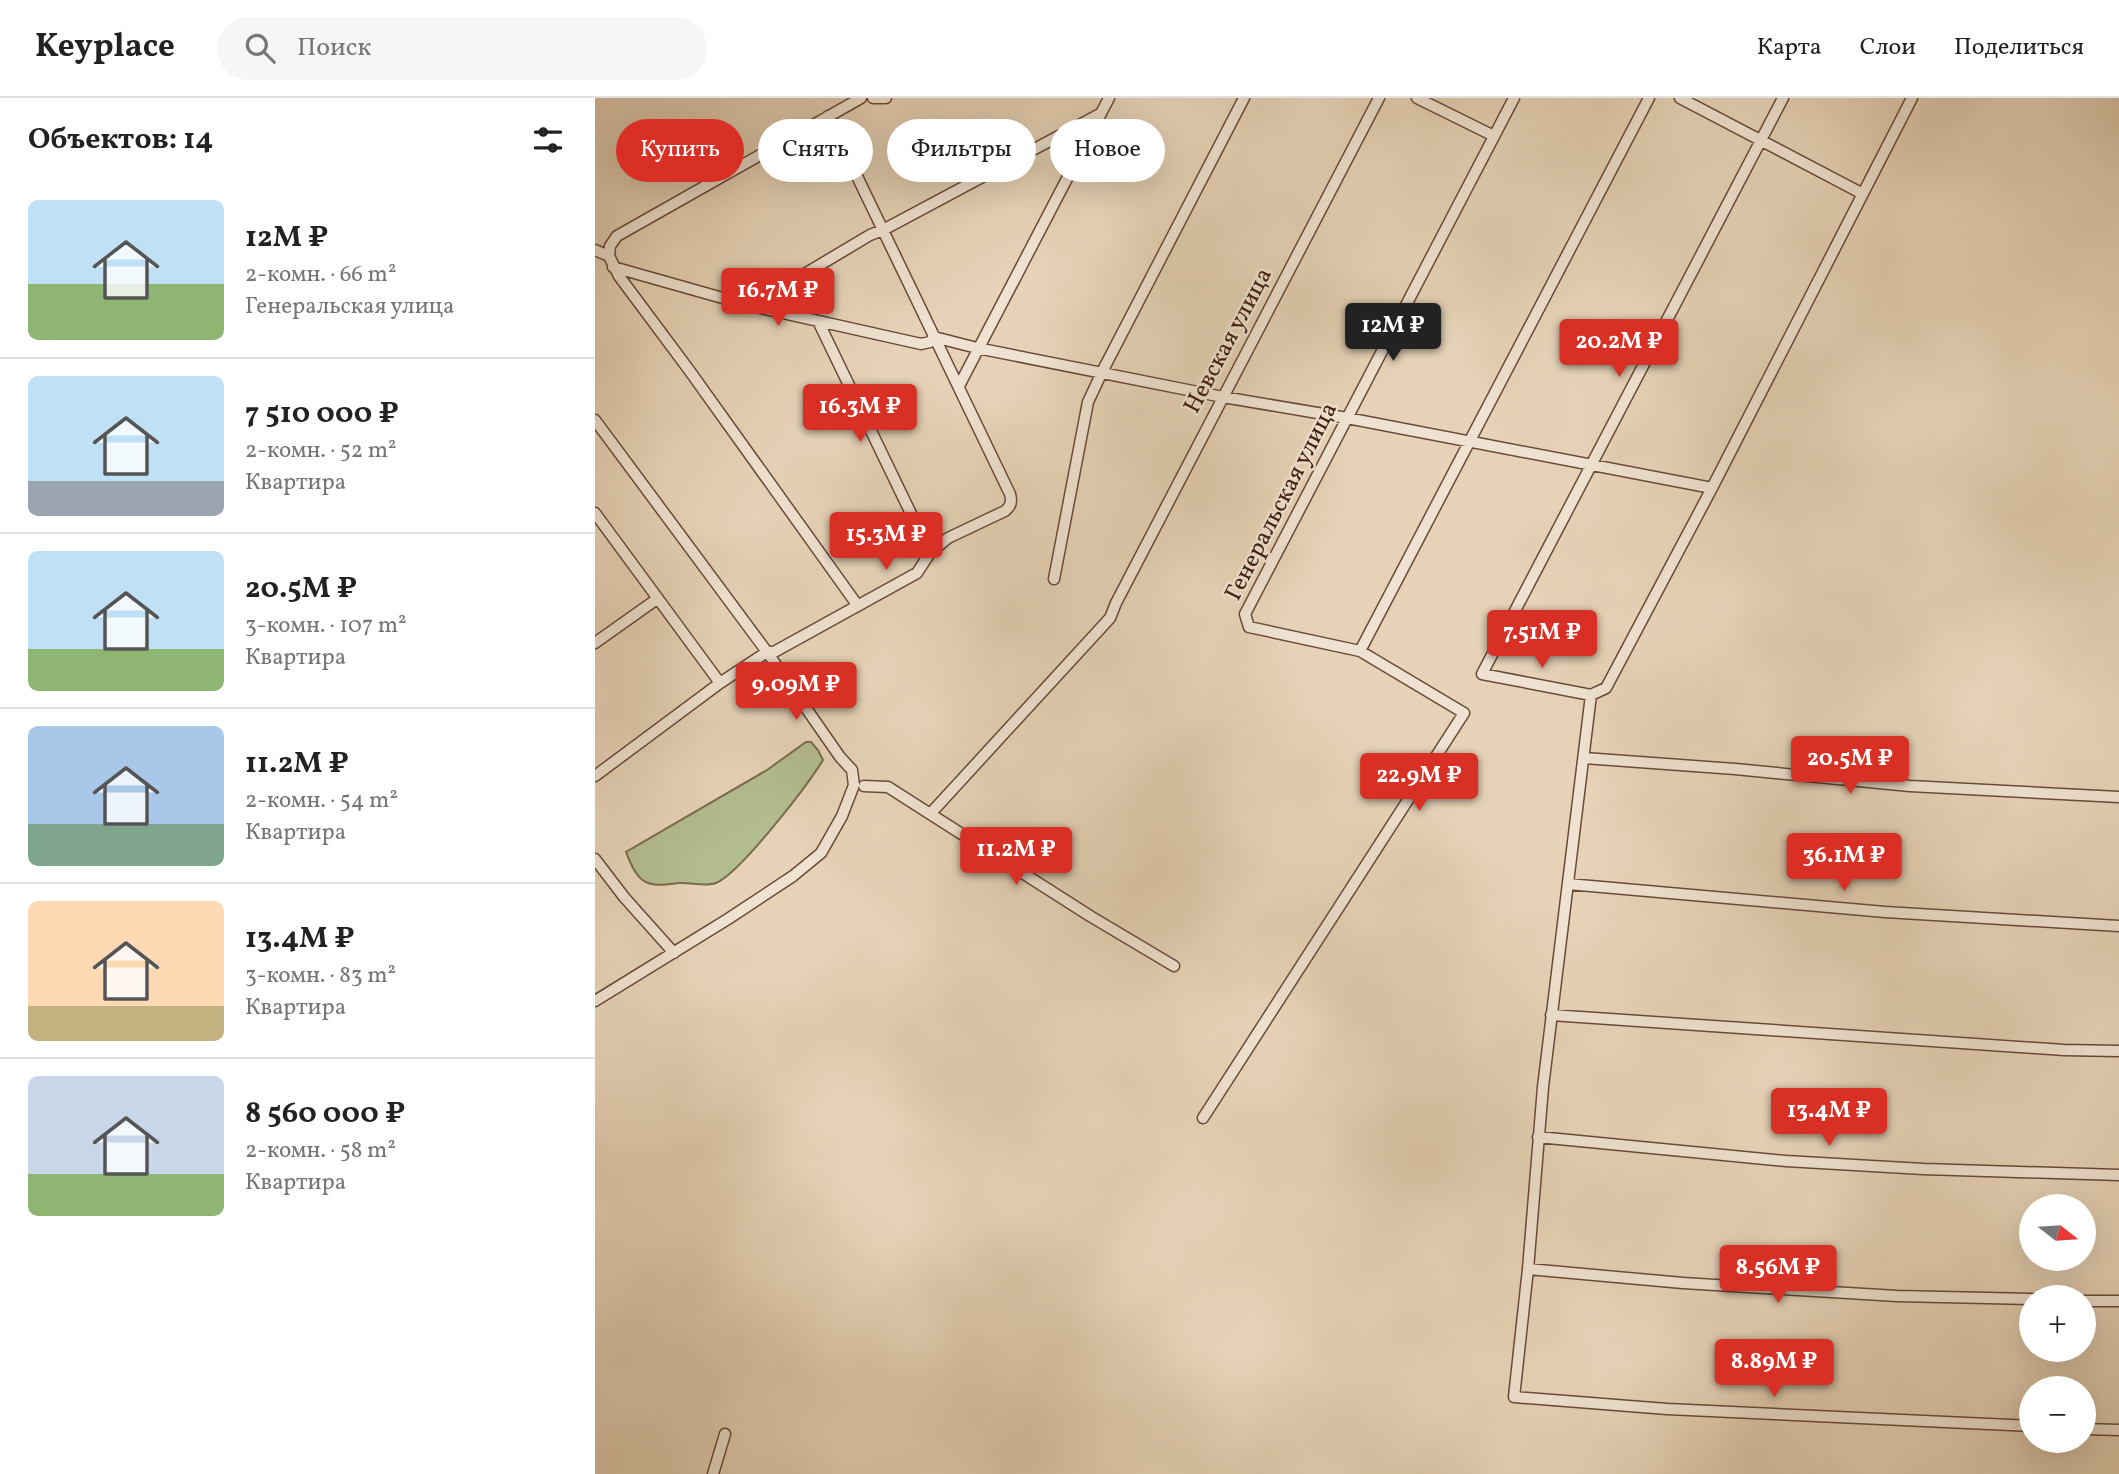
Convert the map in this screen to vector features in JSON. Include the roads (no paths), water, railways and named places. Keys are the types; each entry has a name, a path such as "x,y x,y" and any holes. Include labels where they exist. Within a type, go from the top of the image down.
{"street":[{"path":"857,606 611,261 610,246 617,236 861,98"},
{"path":"873,98 886,98"},
{"path":"958,386 1109,98"},
{"path":"1054,579 1088,402 1244,98"},
{"name":"Невская улица","path":"931,813 1110,618 1379,98"},
{"path":"1417,98 1494,136"},
{"name":"Генеральская улица","path":"1360,650 1249,626 1245,614 1514,98"},
{"path":"1203,1118 1464,713 1360,650 1649,98"},
{"path":"1680,98 1863,194"},
{"path":"1783,98 1482,674 1591,695 1605,688 1712,488 1912,98"},
{"path":"751,306 870,235 1100,114"},
{"path":"595,776 720,683 767,652 774,652 917,573 930,553 948,538 1005,512 1010,507 1012,500 828,116"},
{"path":"595,250 611,261 751,306 921,344 930,342 934,337"},
{"path":"818,321 930,553"},
{"path":"934,337 1223,397 1712,488"},
{"path":"595,420 852,770 854,785 842,816 821,853 793,876 595,1001"},
{"path":"595,513 720,683"},
{"path":"595,643 657,598"},
{"path":"1591,695 1551,1015 1514,1397 1667,1409 2019,1425"},
{"path":"1584,758 1910,786 2119,797"},
{"path":"864,786 888,787 1090,916 1174,966"},
{"path":"595,859 624,898 674,953"},
{"path":"1568,884 1885,912 2119,926"},
{"path":"1551,1015 2064,1050 2119,1051"},
{"path":"1538,1137 1786,1161 1923,1169 2119,1175"},
{"path":"1528,1269 1683,1283 1871,1295 2019,1299"},
{"path":"2096,1301 2119,1301"},
{"path":"2096,1429 2119,1430"},
{"path":"713,1474 725,1434"}]}
